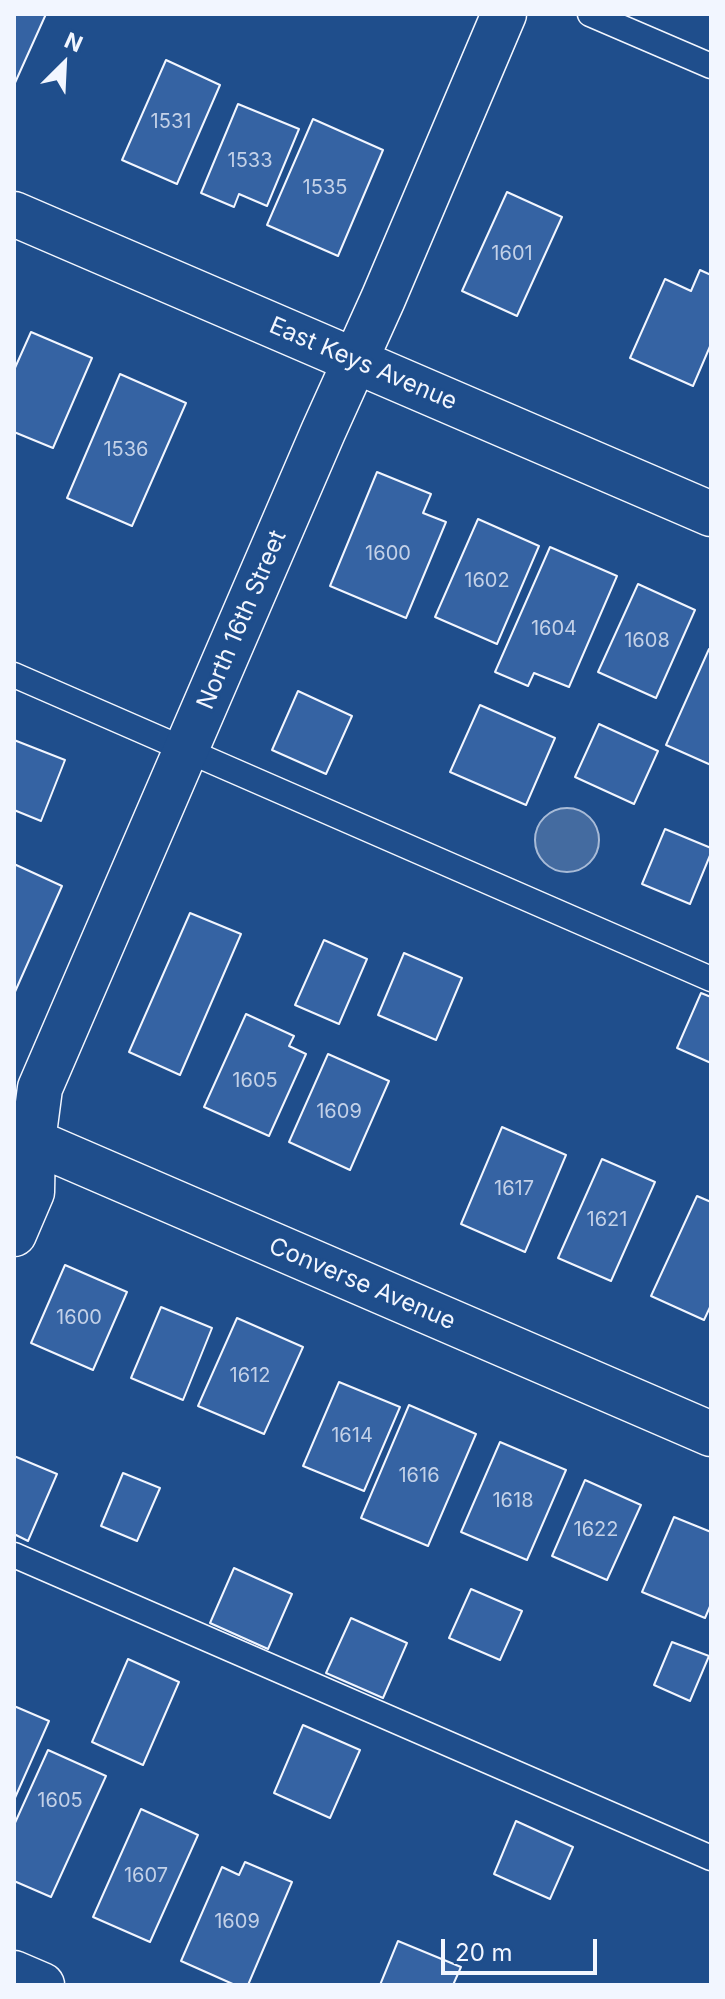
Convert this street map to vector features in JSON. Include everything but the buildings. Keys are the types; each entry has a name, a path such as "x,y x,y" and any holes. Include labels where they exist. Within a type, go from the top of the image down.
{"street":[{"name":"North 16th Street","path":"14,1234 32,1192 23,1137 40,1088 504,14"},
{"name":"East Keys Avenue","path":"14,214 711,514"},
{"name":"Converse Avenue","path":"23,1137 711,1434"},
{"path":"14,1973 42,1985"}],"lane":[{"path":"590,14 711,66"},
{"path":"14,675 711,979"},
{"path":"14,1555 711,1858"}],"water":[{"path":"567,808 579,810 590,817 597,828 597,852 590,863 579,870 567,872 555,870 544,863 537,852 535,840 537,828 544,817 555,810"}]}
